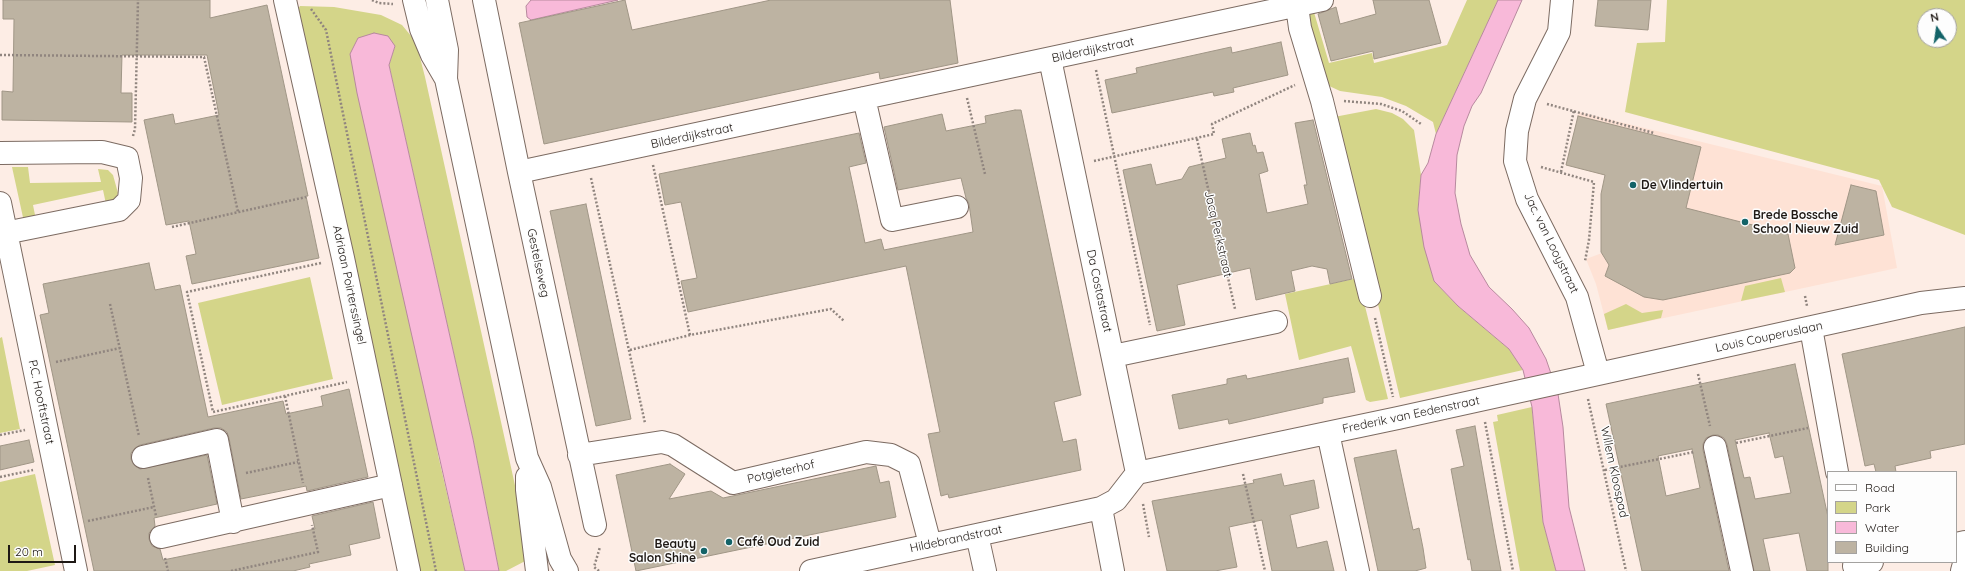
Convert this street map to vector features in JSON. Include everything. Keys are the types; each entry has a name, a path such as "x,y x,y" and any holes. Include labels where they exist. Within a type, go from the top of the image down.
{"street":[{"path":"414,0 421,29 432,55 446,79"},
{"path":"437,0 447,50 446,79 527,458 540,488 560,559 567,571"},
{"name":"Gestelseweg","path":"484,0 519,172 595,524"},
{"name":"Bilderdijkstraat","path":"519,172 1322,0"},
{"name":"Jac. van Looystraat","path":"1562,0 1559,32 1526,99 1517,131 1516,161 1527,199 1578,297 1585,376"},
{"name":"Adriaan Poirterssingel","path":"285,1 343,258 409,571"},
{"path":"1297,6 1300,28 1322,101 1370,296"},
{"name":"Da Costastraat","path":"1050,59 1137,473"},
{"path":"864,98 892,220 958,207"},
{"path":"0,153 102,152 127,158 132,178 129,200 119,210 5,233"},
{"name":"P.C. Hooftstraat","path":"0,203 5,233 68,526 76,571"},
{"name":"Louis Couperuslaan","path":"1585,376 1811,328 1920,303 1965,298"},
{"path":"1112,356 1276,322"},
{"path":"1811,328 1837,471"},
{"name":"Frederik van Eedenstraat","path":"1137,473 1398,418 1585,376"},
{"name":"Frederik van Eedenstraat","path":"1328,433 1358,571"},
{"path":"143,457 217,440 233,522"},
{"name":"Potgieterhof","path":"579,455 662,442 673,445 733,483 866,452 891,455 909,464 930,544"},
{"path":"1715,447 1742,571"},
{"path":"527,458 527,490 537,571"},
{"path":"1113,571 1100,508 1116,500 1137,473"},
{"path":"161,537 233,522 391,485"},
{"name":"Hildebrandstraat","path":"811,571 1100,508"},
{"path":"977,535 985,571"},
{"path":"1962,571 1965,560"}],"path":[{"path":"127,158 135,129 138,0"},
{"path":"285,1 305,0 326,30 436,571"},
{"path":"1092,50 1154,347"},
{"path":"0,55 204,57 238,212"},
{"path":"1073,165 1197,139 1214,134 1212,124 1315,76"},
{"path":"962,77 985,174"},
{"path":"1526,99 1574,110 1654,133"},
{"path":"1322,101 1368,102 1381,104 1402,111 1421,124"},
{"path":"1561,172 1574,110"},
{"name":"Jacq Perkstraat","path":"1197,139 1239,329"},
{"path":"649,145 690,335"},
{"path":"587,158 650,443"},
{"path":"1516,161 1594,182 1589,240 1578,297"},
{"path":"172,227 328,192"},
{"path":"343,258 187,292 201,360 213,412 369,378"},
{"path":"1370,296 1398,418"},
{"path":"630,350 690,335 831,309 844,321"},
{"path":"34,367 120,348"},
{"path":"1694,353 1715,447"},
{"name":"Willem Kloospad","path":"1585,376 1626,571"},
{"path":"1487,398 1513,571"},
{"path":"1238,452 1264,571"},
{"path":"224,478 298,462"},
{"path":"0,477 55,465"},
{"path":"68,526 154,507"}],"shaded area":[{"name":"Brede Bossche School Nieuw Zuid","path":"1579,112 1882,186 1897,268 1608,330 1596,284 1586,259 1602,253 1601,194 1618,179 1566,165"}],"green space":[{"path":"1467,0 1498,0 1436,134 1433,122 1406,106 1382,97 1340,91 1325,84 1303,11 1313,9 1329,63 1372,53 1374,63 1447,45"},
{"path":"1667,0 1965,0 1965,235 1892,207 1879,180 1625,112 1637,43 1665,42"},
{"path":"300,6 334,7 381,15 402,25 416,42 531,558 506,571 499,571 473,439 389,65 395,46 374,33 438,455 465,571 417,571 298,9"},
{"path":"1376,109 1392,113 1403,119 1414,130 1421,175 1418,210 1434,281 1458,306 1509,349 1523,370 1400,398 1334,117"},
{"path":"12,167 28,167 30,183 101,182 98,169 108,170 113,175 118,193 114,202 106,204 103,190 33,205 36,220 24,222"},
{"path":"310,277 333,379 222,405 198,303"},
{"path":"1358,278 1388,399 1370,402 1366,400 1351,346 1299,360 1285,294"},
{"path":"1781,278 1785,292 1741,301 1745,286"},
{"path":"1626,304 1642,313 1663,310 1661,318 1608,330 1604,314"},
{"path":"2,337 20,429 0,433 0,338"},
{"path":"1532,407 1543,522 1556,571 1520,571 1493,422 1498,421 1497,415"},
{"path":"35,474 55,565 27,571 0,571 0,482"}],"water":[{"path":"531,0 618,0 531,20 527,17 526,6"},
{"path":"1498,0 1522,0 1481,93 1472,106 1464,126 1457,155 1455,193 1461,224 1470,255 1489,287 1529,328 1546,359 1558,394 1563,427 1569,507 1585,571 1556,571 1543,522 1532,407 1523,370 1509,349 1458,306 1434,281 1424,247 1418,210 1421,175 1428,163 1436,134"},
{"path":"374,33 388,36 395,46 389,65 473,439 499,571 465,571 357,93 350,54 358,38"}],"building":[{"path":"3,0 210,0 210,18 267,5 308,196 306,196 319,258 192,284 186,256 196,254 189,221 166,225 144,120 173,114 175,124 219,115 207,55 122,55 121,93 132,93 132,122 2,120 2,91 13,92 14,19 3,19"},
{"path":"625,0 632,30 771,0 950,0 958,63 880,79 879,72 544,144 519,23"},
{"path":"1373,0 1429,0 1441,43 1374,59 1373,51 1331,61 1318,14 1336,7 1340,24 1376,14"},
{"path":"1598,0 1651,0 1648,30 1595,26"},
{"path":"1281,42 1288,75 1233,88 1234,92 1214,96 1213,92 1112,113 1105,80 1137,73 1136,68 1231,47 1232,53"},
{"path":"1021,110 1081,395 1054,402 1063,442 1076,439 1081,470 949,498 948,494 941,496 928,434 940,432 906,266 688,312 681,281 697,278 681,202 665,205 659,174 859,133 866,163 849,167 865,243 881,239 884,250 973,232 969,204 961,178 898,190 884,127 942,114 946,131 986,123 985,116"},
{"path":"1578,116 1701,147 1686,208 1788,234 1795,268 1790,273 1663,300 1644,297 1605,276 1609,265 1601,252 1601,194 1605,175 1566,165"},
{"path":"1313,120 1352,279 1330,284 1327,269 1312,266 1291,271 1295,291 1256,300 1250,268 1177,285 1185,325 1157,331 1123,170 1151,164 1156,185 1182,179 1189,167 1226,158 1222,139 1250,133 1253,146 1255,145 1257,153 1263,152 1268,171 1259,174 1267,213 1308,204 1304,185 1307,185 1295,123"},
{"path":"1851,185 1876,191 1884,235 1835,245"},
{"path":"586,204 631,419 596,426 550,211"},
{"path":"149,263 155,290 180,285 208,417 283,401 286,414 323,406 321,396 349,389 368,477 307,491 306,486 241,499 229,438 227,432 221,428 214,428 140,445 131,453 131,459 134,465 140,469 207,455 217,504 154,518 155,526 149,533 149,539 152,546 160,549 163,560 315,529 312,516 373,502 380,538 349,545 351,555 309,564 310,567 293,571 94,571 40,315 49,313 43,284"},
{"path":"1965,327 1965,444 1930,451 1931,458 1895,466 1896,471 1876,471 1874,464 1865,466 1842,354"},
{"path":"1348,358 1355,392 1323,398 1323,403 1229,424 1228,419 1179,429 1172,395 1227,384 1227,379 1246,375 1247,379"},
{"path":"1795,364 1827,512 1828,571 1807,571 1799,533 1763,539 1770,571 1754,571 1727,444 1724,438 1718,435 1713,435 1706,438 1703,444 1703,450 1729,571 1642,571 1606,404","holes":["1769,433 1775,458 1783,456 1791,493 1755,499 1750,477 1744,478 1735,440","1692,449 1700,488 1666,496 1658,456"]},
{"path":"1475,426 1501,571 1472,571 1470,559 1468,560 1451,469 1464,466 1456,430"},
{"path":"29,440 34,462 0,470 0,446"},
{"path":"1396,450 1413,530 1419,528 1423,548 1426,568 1415,571 1378,571 1354,458"},
{"path":"670,464 685,474 669,499 711,491 723,498 876,466 880,483 889,481 896,517 636,571 616,475"},
{"path":"1281,474 1284,486 1314,480 1319,508 1290,515 1297,548 1327,541 1334,571 1272,571 1262,520 1229,527 1237,567 1215,571 1167,571 1152,501 1254,483 1253,480"}],"place":[{"name":"De Vlindertuin","path":"1633,185"},
{"name":"Brede Bossche School Nieuw Zuid","path":"1745,222"},
{"name":"Café Oud Zuid","path":"729,542"},
{"name":"Beauty Salon Shine","path":"704,551"}]}
